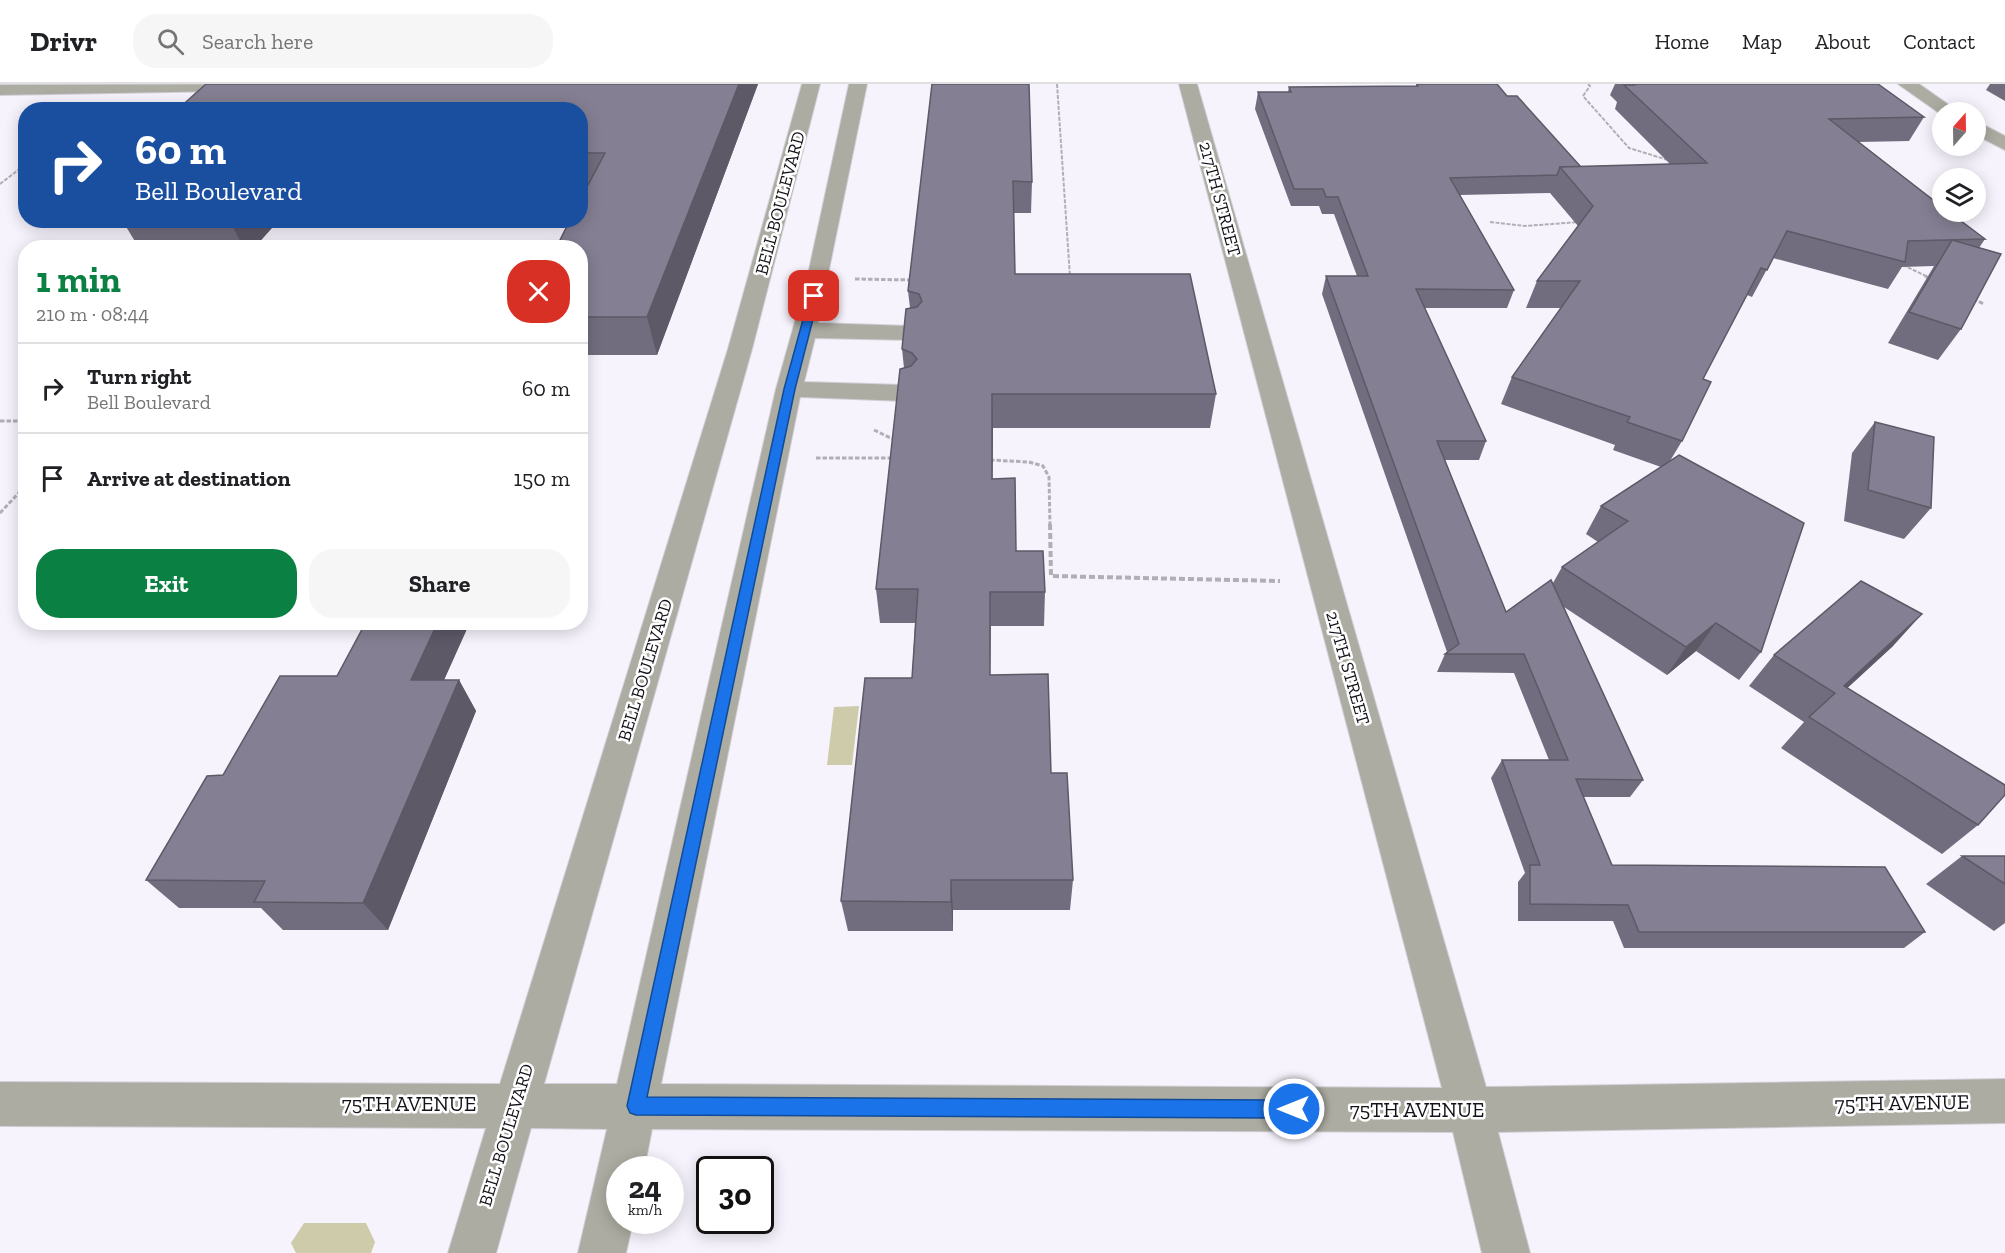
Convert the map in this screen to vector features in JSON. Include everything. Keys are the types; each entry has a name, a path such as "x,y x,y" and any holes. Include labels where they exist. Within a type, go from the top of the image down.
{"street":[{"path":"0,90 338,84"},
{"name":"BELL BOULEVARD","path":"472,1253 741,349 811,84"},
{"path":"624,1156 776,459 789,389 818,279 858,84"},
{"name":"217TH STREET","path":"1188,84 1442,1002 1467,1110 1506,1253"},
{"path":"1907,84 1935,102"},
{"path":"1986,133 2005,144"},
{"path":"805,330 910,333"},
{"path":"789,389 904,393"},
{"name":"75TH AVENUE","path":"0,1104 516,1104 1467,1110 2005,1101"},
{"path":"602,1253 606,1234"}],"path":[{"path":"1057,84 1070,281"},
{"path":"1588,84 1590,86 1583,96 1629,148 1654,154 1674,165"},
{"path":"0,184 18,170"},
{"path":"1490,222 1525,226 1590,221"},
{"path":"1899,264 1931,279"},
{"path":"818,279 914,280"},
{"path":"1963,294 1984,304"},
{"path":"0,421 18,421"},
{"path":"776,459 902,459"},
{"path":"985,460 1029,462 1042,466 1049,477 1051,576 1324,582"},
{"path":"0,513 18,494"}],"shaded area":[{"path":"859,706 852,765 827,765 834,707"},
{"path":"304,1223 366,1223 375,1242 371,1253 296,1253 291,1243"}],"building":[{"path":"206,84 739,84 647,317 588,317 588,240 560,240 566,228 588,228 588,185 605,153 588,153 588,102 186,102"},
{"path":"932,84 1029,84 1032,182 1013,181 1015,274 1190,274 1216,394 992,394 992,479 1015,478 1016,551 1043,551 1045,592 990,592 990,675 1048,674 1051,773 1067,773 1073,880 951,880 951,902 841,901 865,678 912,678 918,589 876,589 900,369 911,366 917,359 912,353 902,349 906,309 917,307 922,301 919,294 908,291"},
{"path":"1417,84 1497,84 1507,96 1517,96 1581,167 1560,167 1557,175 1450,178 1514,290 1416,289 1486,441 1437,441 1506,612 1551,580 1643,780 1576,779 1612,865 1885,867 1925,932 1639,932 1628,905 1530,904 1530,865 1540,865 1502,760 1568,760 1524,654 1445,654 1459,644 1326,276 1368,276 1338,197 1326,197 1323,189 1294,189 1258,92 1291,92 1289,87 1418,86"},
{"path":"1878,84 1924,117 1829,119 1932,199 1932,222 1962,222 1985,239 1908,241 1905,262 1787,231 1767,270 1761,268 1703,379 1711,382 1682,441 1627,422 1630,417 1512,377 1580,281 1537,281 1593,206 1560,167 1707,163 1624,85"},
{"path":"1952,240 2001,254 1961,329 1909,312"},
{"path":"1875,422 1934,437 1931,508 1868,490"},
{"path":"1679,455 1804,523 1761,652 1716,623 1686,647 1562,567 1628,521 1601,506"},
{"path":"1861,581 1922,614 1844,686 2005,785 2005,795 1978,825 1809,717 1835,693 1774,655"},
{"path":"362,630 434,630 411,680 459,680 363,903 254,902 265,881 146,880 207,776 223,775 280,676 337,676"},
{"path":"1962,856 2005,856 2005,884"}],"route":[{"path":"814,296 789,389 776,459 636,1106 1294,1109"}]}
